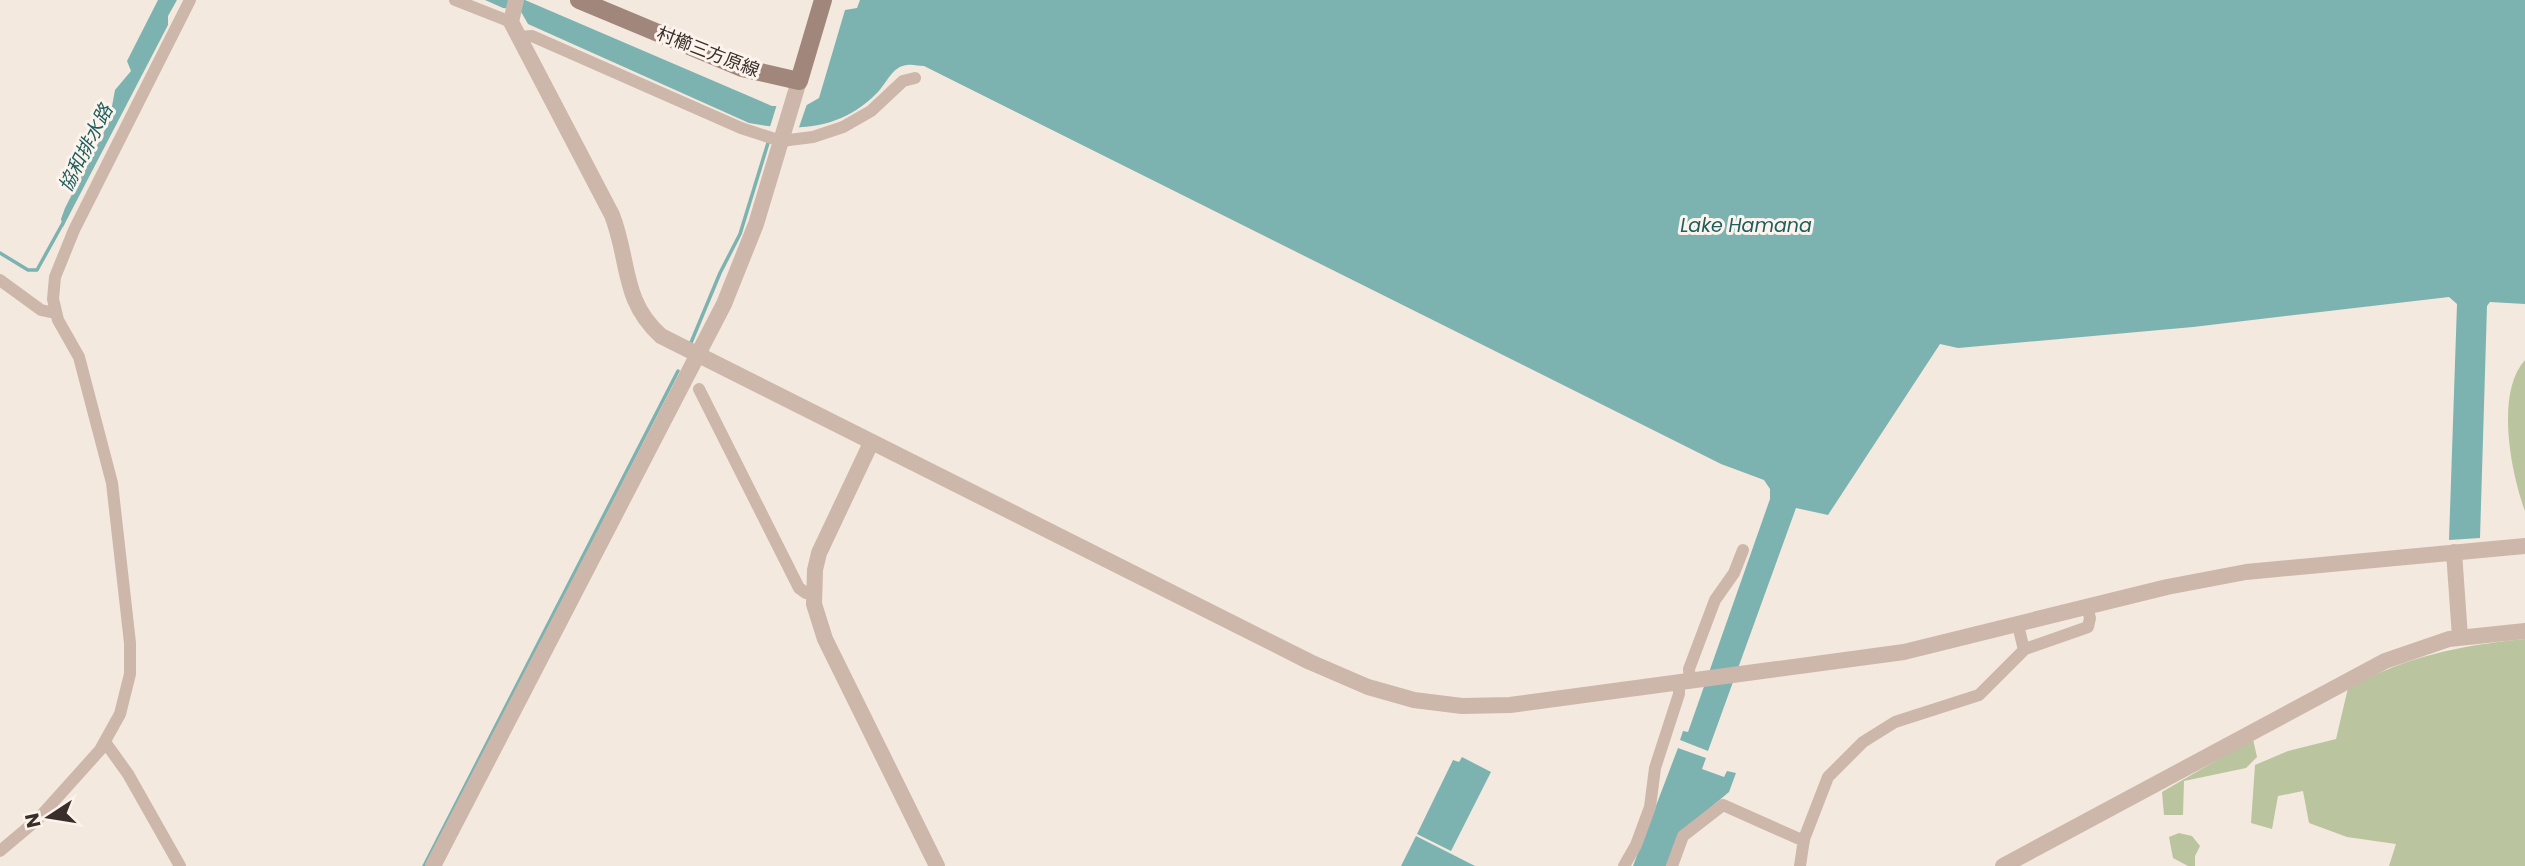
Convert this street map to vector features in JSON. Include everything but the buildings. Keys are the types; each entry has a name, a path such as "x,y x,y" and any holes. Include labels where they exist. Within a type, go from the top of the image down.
{"main road":[{"name":"村櫛三方原線","path":"579,0 742,68 799,81"},
{"path":"799,81 823,0"}],"street":[{"path":"0,850 34,822 105,742 123,704 130,664 116,504 79,357 55,313 52,292 62,256 190,0"},
{"path":"455,0 513,11 519,37 612,215 628,285 637,308 661,336 697,357 1310,662 1383,692 1430,703 1494,706 1688,682 1920,649 2167,587 2246,572 2525,546"},
{"path":"519,37 532,36 741,128 782,138 813,137 843,127 870,111 903,81 915,78"},
{"path":"433,866 697,357 747,251 799,81"},
{"path":"0,280 41,310 55,313"},
{"path":"699,389 799,588 806,593 814,593"},
{"path":"871,443 819,553 814,593 825,639 937,866"},
{"path":"1624,866 1636,845 1650,807 1655,768 1679,694 1688,682 1689,669 1715,600 1734,573 1743,550"},
{"path":"2454,552 2460,637"},
{"path":"1800,866 1804,841 1828,777 1863,742 1895,722 1979,695 2024,650 2088,627 2090,618 2087,607"},
{"path":"2018,625 2024,650"},
{"path":"2003,866 2360,673 2410,651 2460,637 2525,631"},
{"path":"105,742 128,774 180,866"},
{"path":"1672,866 1683,836 1723,805 1804,841"}],"green space":[{"path":"2525,360 2525,511 2511,455 2508,412 2510,392 2516,374"},
{"path":"2525,639 2525,866 2389,866 2396,844 2347,837 2309,823 2303,791 2278,796 2272,829 2251,823 2255,765 2288,751 2336,739 2348,688 2392,668 2434,654"},
{"path":"2253,739 2257,757 2246,768 2184,781 2183,815 2164,815 2162,792"},
{"path":"2179,833 2192,836 2200,846 2195,856 2195,866 2188,866 2173,858 2169,837"}],"water":[{"path":"158,0 177,0 168,16 168,25 63,227 61,219 65,208 109,122 115,90 131,71 127,61"},
{"name":"Lake Hamana","path":"485,0 525,0 772,106 805,106 819,98 845,10 857,8 860,0 2525,0 2525,304 2490,302 2487,306 2480,538 2449,540 2457,304 2449,297 2193,327 1958,348 1940,344 1828,515 1796,508 1708,751 1680,740 1683,731 1688,732 1770,499 1770,489 1764,480 1721,464 924,66 909,65 897,69 880,90 848,115 817,125 766,126 749,123 528,24 520,10 503,8"},
{"path":"1678,748 1706,758 1702,769 1724,777 1727,771 1736,773 1729,792 1679,834 1666,866 1633,866"},
{"path":"1462,757 1491,772 1451,851 1417,834 1453,760 1459,762"},
{"path":"1416,836 1475,866 1401,866"}],"pier":[{"path":"778,101 808,101 797,133 769,130"}],"waterway":[{"path":"690,345 720,273 740,234 768,143"},
{"name":"協和排水路","path":"0,253 28,270 37,270 63,223"},
{"path":"424,866 678,371"}]}
